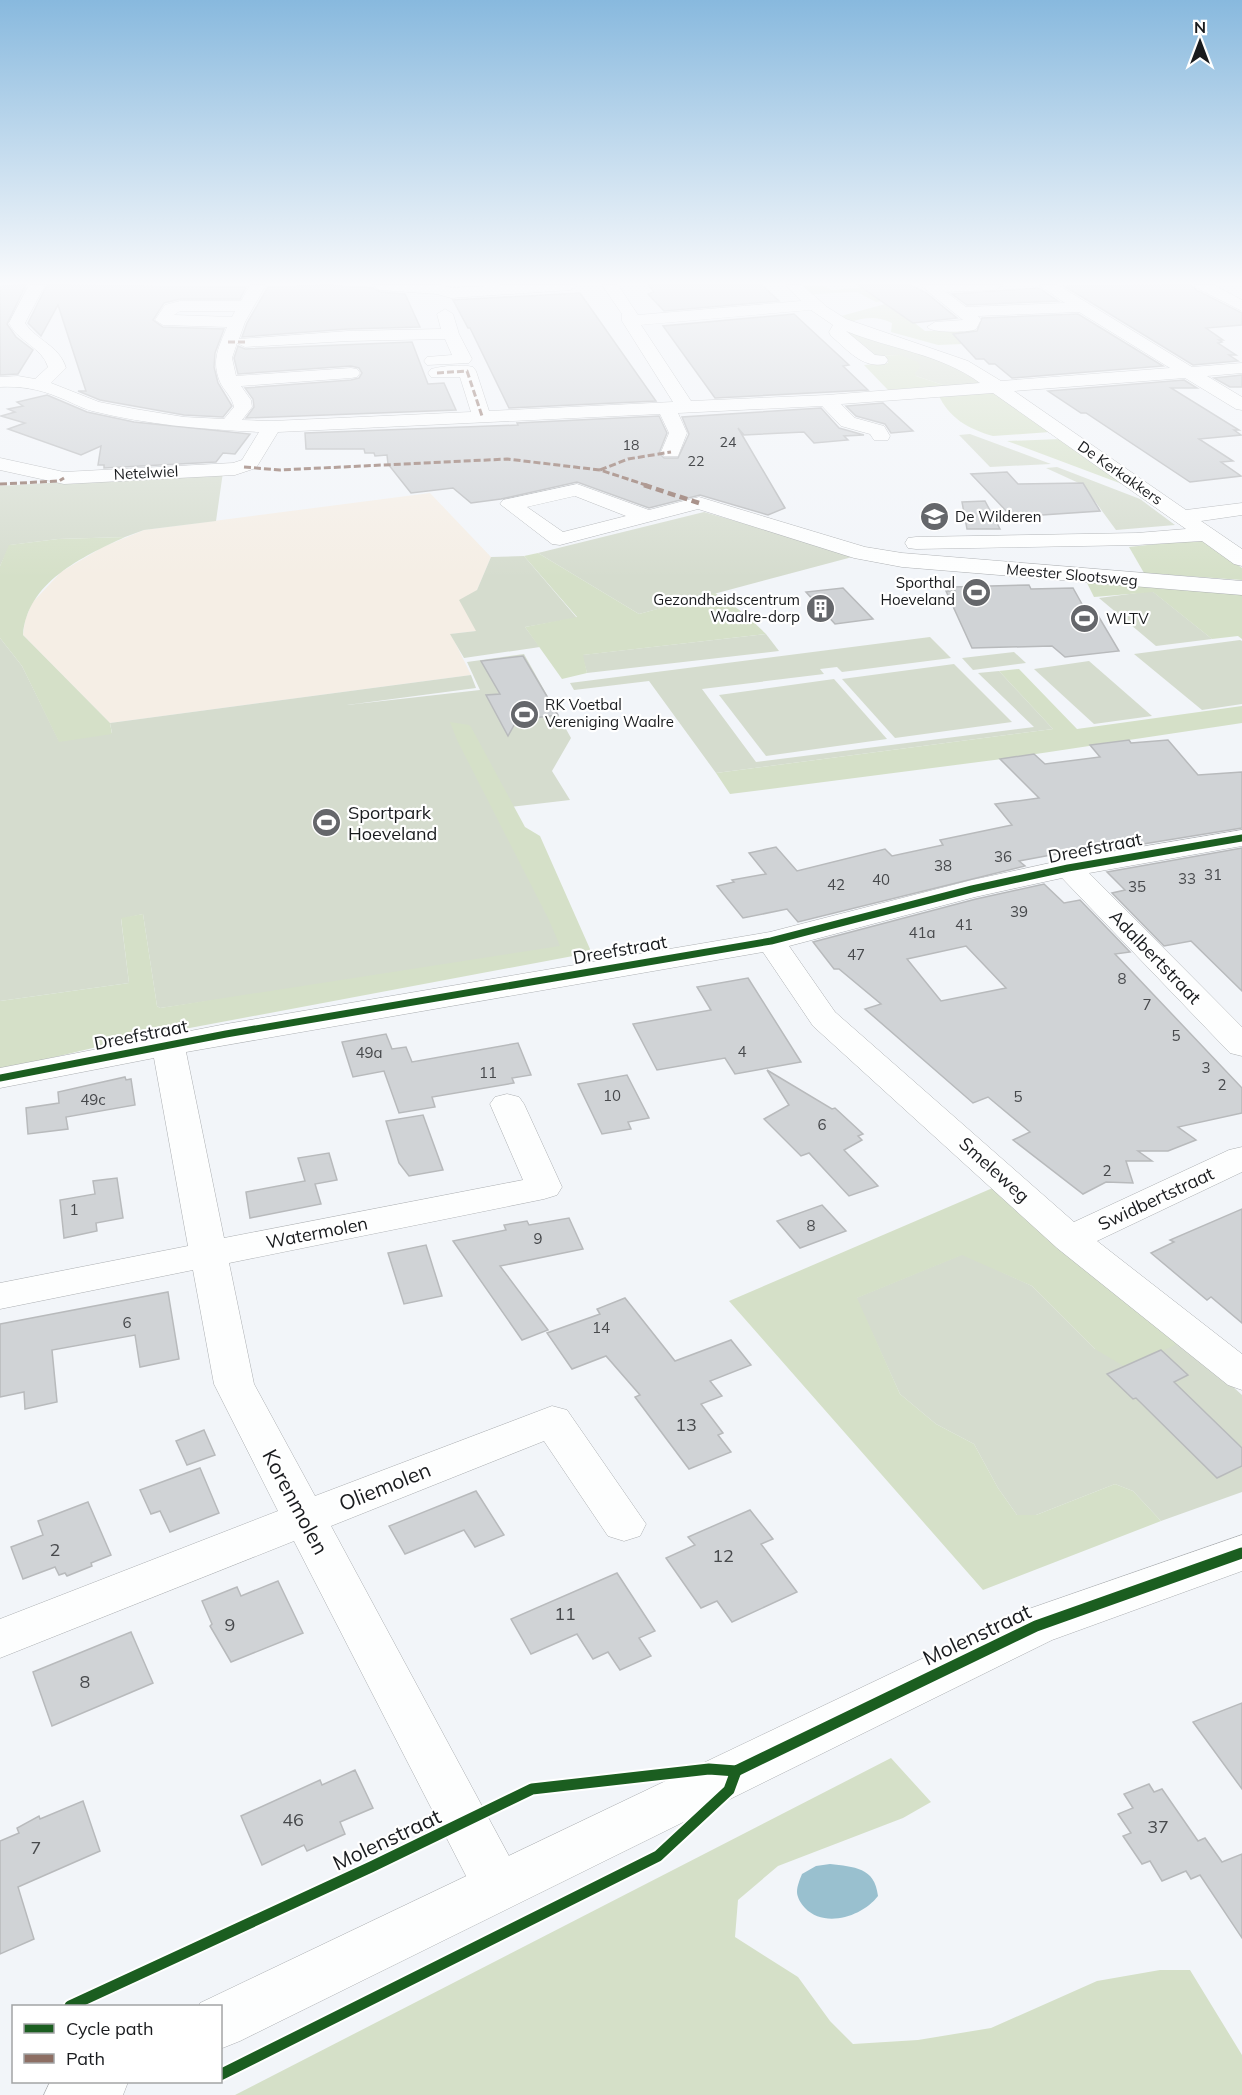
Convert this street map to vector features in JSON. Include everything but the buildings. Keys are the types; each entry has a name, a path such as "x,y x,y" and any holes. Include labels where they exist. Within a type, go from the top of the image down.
{"street":[{"path":"27,383 39,385 93,406 135,415 184,423 272,427 827,400 1051,383"},
{"path":"229,383 242,400 243,407 229,425"},
{"path":"471,383 482,416"},
{"path":"663,383 677,408 678,433 671,452"},
{"name":"De Kerkakkers","path":"992,383 1242,560"},
{"path":"1206,383 1242,405"},
{"path":"827,400 848,422 877,430 881,436"},
{"name":"Netelwiel","path":"0,464 64,478 236,469 249,464 272,427"},
{"path":"578,490 646,516 560,539 510,504 578,490"},
{"name":"Meester Slootsweg","path":"646,516 699,503 862,553 902,560 1242,588"},
{"path":"1181,517 1242,509"},
{"name":"Meester Slootsweg","path":"902,560 890,551 896,546 914,543 1165,538 1204,534"},
{"name":"Dreefstraat","path":"0,1078 168,1045 771,941 972,889 1068,868 1242,838"},
{"name":"Adalbertstraat","path":"1068,868 1237,1034"},
{"name":"Smeleweg","path":"771,941 824,1019 1070,1239 1242,1375"},
{"name":"Korenmolen","path":"168,1045 234,1384 498,1886"},
{"name":"Watermolen","path":"0,1296 544,1187 507,1104"},
{"name":"Swidbertstraat","path":"1070,1239 1242,1158"},
{"name":"Oliemolen","path":"0,1639 552,1421 624,1524"},
{"name":"Molenstraat","path":"222,2021 1036,1626 1242,1553"},
{"path":"73,2095 98,2083"}],"shaded area":[{"path":"936,383 978,383 978,384 946,386"},
{"path":"970,434 1051,464 990,467 959,435"},
{"path":"1057,467 1140,499 1175,525 1116,530 1083,485 1046,468"},
{"path":"223,472 216,521 144,530 125,537 58,539 10,545 0,566 0,486"},
{"path":"430,493 491,557 477,590 476,631 451,634 471,675 110,723 23,635 25,620 32,603 61,572 103,547 144,530"},
{"path":"704,512 856,556 639,614 538,553"},
{"path":"524,556 577,618 525,627 540,647 464,658 450,634 476,631 459,600 477,590 491,557"},
{"path":"1152,591 1212,639 1156,646 1099,598"},
{"path":"766,634 779,651 587,673 582,655"},
{"path":"930,637 951,658 842,672 837,667 820,669 824,674 702,689 756,762 1034,727 978,673 999,671 1053,729 716,773 649,681 574,690 570,683"},
{"name":"Sportpark Hoeveland","path":"0,638 22,666 58,739 112,733 110,723 471,675 476,688 347,705 480,690 467,662 524,654 571,738 552,771 570,800 510,807 576,948 160,1008 157,1006 143,914 121,919 129,983 0,1001"},
{"path":"1242,641 1242,704 1202,710 1134,654"},
{"path":"1014,652 1026,663 973,670 962,658"},
{"path":"1089,661 1152,716 1094,724 1034,669"},
{"path":"954,664 1012,722 895,738 842,679"},
{"path":"834,679 887,739 766,756 719,695"},
{"path":"963,1254 1032,1286 1095,1349 1183,1341 1242,1395 1242,1492 1161,1521 1133,1491 1115,1484 1036,1515 1017,1515 998,1488 974,1444 936,1424 900,1394 856,1298"}],"green space":[{"path":"881,383 936,383 946,386 888,390"},
{"path":"991,390 1050,432 993,436 984,433 954,416 938,394"},
{"path":"1061,439 1130,487 1007,441"},
{"path":"125,537 91,553 59,574 35,600 27,616 23,635 110,723 112,734 59,742 22,666 0,638 0,566 9,545 58,539"},
{"path":"1203,539 1242,568 1242,580 1144,573 1129,547"},
{"path":"538,553 639,614 715,593 745,614 766,634 583,655 587,673 562,679 525,627 577,617 524,556"},
{"path":"1086,581 1242,593 1242,639 1238,636 1212,639 1153,592 1094,597"},
{"path":"1019,669 1077,729 1242,706 1242,723 1002,759 730,794 716,773 1053,729 999,671"},
{"path":"450,722 471,727 525,827 540,836 590,949 589,953 131,1039 0,1070 0,1001 129,983 121,918 143,914 157,1006 160,1008 560,946"},
{"path":"995,1187 1183,1341 1127,1368 1095,1349 1032,1286 962,1255 857,1298 900,1394 936,1424 974,1444 998,1488 1017,1515 1036,1515 1115,1484 1133,1491 1161,1521 983,1590 729,1301"},
{"path":"891,1758 931,1802 903,1818 778,1866 738,1900 735,1937 798,1977 830,2021 853,2044 918,2040 991,2028 1097,1981 1160,1970 1190,1970 1242,2055 1242,2095 235,2095"}],"water":[{"path":"830,1864 855,1868 868,1874 873,1879 878,1896 854,1914 833,1919 813,1914 798,1898 797,1892 802,1874 816,1866"}],"marked path":[{"path":"471,383 482,416"},
{"path":"600,470 628,459 671,452"},
{"path":"244,467 280,470 507,459 600,470 699,503"},
{"path":"0,484 59,481 64,478"}],"cycle path":[{"path":"0,1078 226,1034 771,941 972,889 1068,868 1242,838"},
{"path":"72,2005 371,1867 532,1789 709,1769 736,1771 1036,1626 1242,1553"},
{"path":"222,2074 658,1856 729,1790 736,1771"}],"place":[{"name":"De Wilderen","path":"934,517"},
{"name":"Sporthal Hoeveland","path":"976,592"},
{"name":"Gezondheidscentrum Waalre-dorp","path":"821,609"},
{"name":"WLTV","path":"1085,619"},
{"name":"RK Voetbal Vereniging Waalre","path":"524,714"},
{"name":"Sportpark Hoeveland","path":"327,823"}]}
